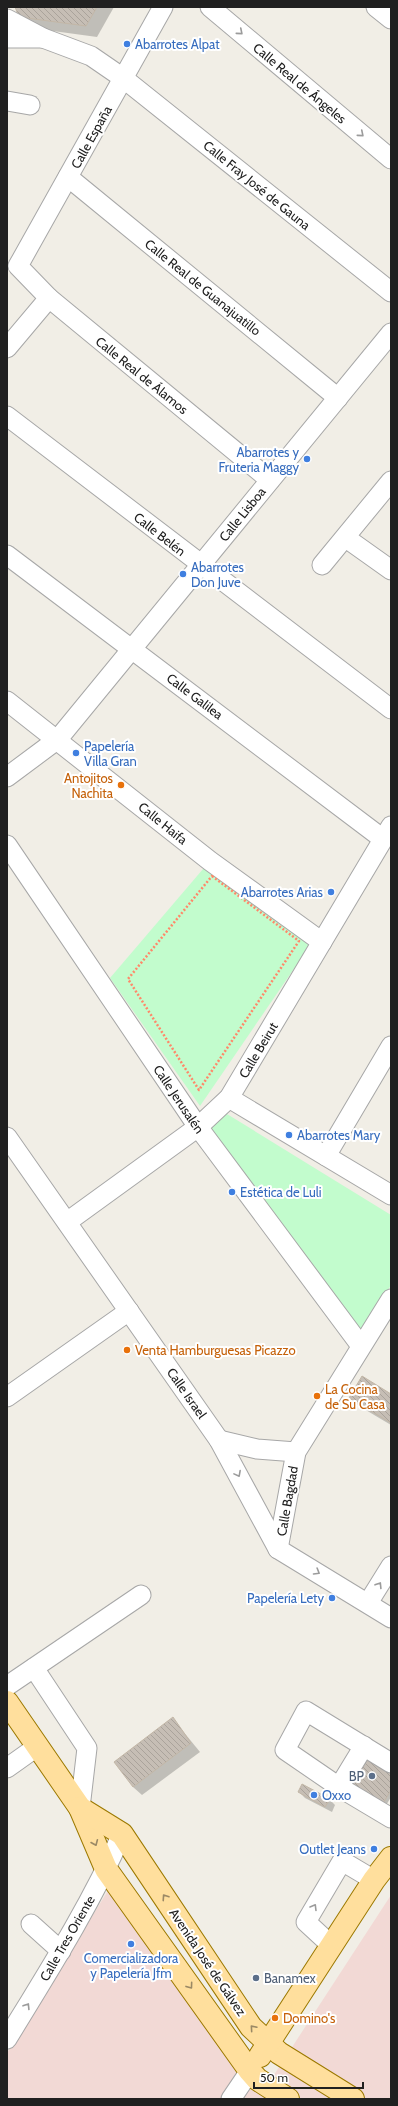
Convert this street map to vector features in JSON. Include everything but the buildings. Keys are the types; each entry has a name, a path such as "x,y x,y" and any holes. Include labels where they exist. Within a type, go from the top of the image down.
{"main road":[{"name":"Avenida José de Gálvez","path":"7,1702 80,1808 106,1869 250,2071 257,2079 288,2099"},
{"name":"Avenida José de Gálvez","path":"80,1808 122,1834 251,2027 268,2044 353,2099"},
{"path":"250,2071 391,1856"}],"street":[{"name":"Calle España","path":"18,266 163,7"},
{"name":"Calle Real de Ángeles","path":"210,7 391,159"},
{"path":"376,7 391,19"},
{"path":"7,19 43,38"},
{"path":"7,38 43,38"},
{"name":"Calle Fray José de Gauna","path":"43,38 91,56 123,78 391,292"},
{"path":"7,101 30,104"},
{"name":"Calle Real de Guanajuatillo","path":"68,177 338,398"},
{"name":"Calle Real de Álamos","path":"18,266 49,298 270,480"},
{"path":"7,348 49,298"},
{"name":"Calle Lisboa","path":"7,777 58,739 391,333"},
{"name":"Calle Belén","path":"7,416 391,708"},
{"path":"322,565 391,482"},
{"path":"346,538 391,570"},
{"name":"Calle Galilea","path":"7,555 132,648 387,832"},
{"name":"Calle Haifa","path":"7,701 58,739 210,860 322,942"},
{"name":"Calle Beirut","path":"67,1222 198,1127 229,1098 387,832"},
{"name":"Calle Jerusalén","path":"7,845 198,1127 361,1346"},
{"path":"326,1156 391,1046"},
{"path":"229,1098 391,1195"},
{"name":"Calle Israel","path":"7,1137 219,1440 278,1549"},
{"name":"Calle Bagdad","path":"278,1549 296,1452 391,1299"},
{"path":"7,1397 129,1311"},
{"name":"Calle Bagdad","path":"219,1440 257,1450 296,1452"},
{"path":"278,1549 391,1618"},
{"path":"368,1603 391,1566"},
{"path":"7,1686 141,1595"},
{"path":"34,1668 87,1748 80,1808"},
{"path":"391,1763 306,1711 285,1750 339,1787 391,1818"},
{"path":"7,1768 38,1746"},
{"path":"339,1787 364,1746"},
{"name":"Calle Tres Oriente","path":"7,2039 61,1951 106,1869 122,1834"},
{"path":"332,1946 306,1922 342,1861 374,1880"},
{"path":"31,1924 61,1951"},
{"path":"231,2099 250,2071"}],"path":[{"path":"212,876 299,941 264,993 199,1090 128,979 212,876"}],"shaded area":[{"path":"114,1881 270,2081 391,1895 391,2099 7,2099 7,2053"}],"green space":[{"path":"209,862 315,938 200,1106 110,978"},
{"path":"227,1114 391,1215 391,1285 362,1333 207,1128"}],"place":[{"name":"Abarrotes Alpat","path":"127,44"},
{"name":"Abarrotes y Fruteria Maggy","path":"307,459"},
{"name":"Abarrotes Don Juve","path":"183,574"},
{"name":"Papelería Villa Gran","path":"76,753"},
{"name":"Antojitos Nachita","path":"121,785"},
{"name":"Abarrotes Arias","path":"331,892"},
{"name":"Abarrotes Mary","path":"289,1135"},
{"name":"Estética de Luli","path":"232,1192"},
{"name":"Venta Hamburguesas Picazzo","path":"127,1350"},
{"name":"La Cocina de Su Casa","path":"317,1396"},
{"name":"Papelería Lety","path":"332,1598"},
{"name":"BP","path":"372,1776"},
{"name":"Oxxo","path":"314,1795"},
{"name":"Outlet Jeans","path":"374,1849"},
{"name":"Comercializadora y Papelería Jfm","path":"131,1944"},
{"name":"Banamex","path":"256,1978"},
{"name":"Domino's","path":"275,2018"}]}
